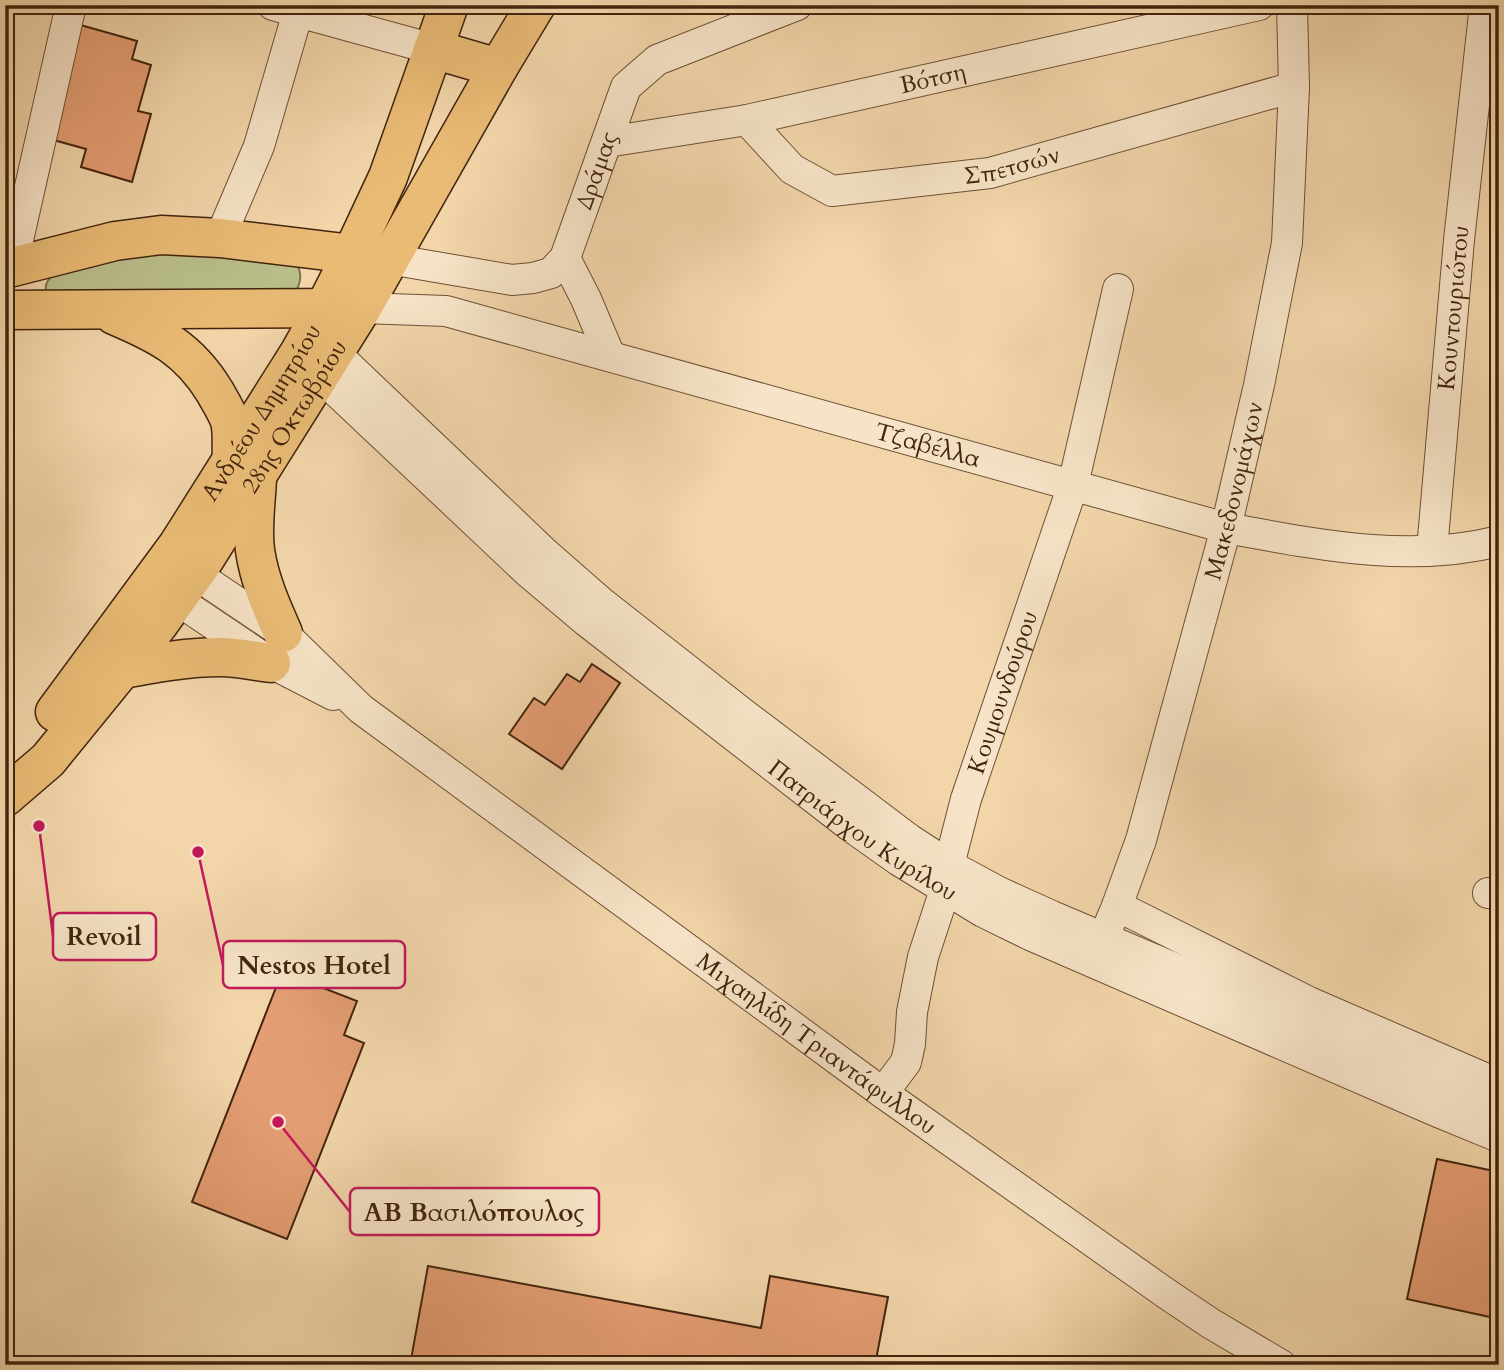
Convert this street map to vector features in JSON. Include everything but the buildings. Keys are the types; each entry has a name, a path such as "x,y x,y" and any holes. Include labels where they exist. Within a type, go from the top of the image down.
{"main road":[{"name":"Ανδρέου Δημητρίου","path":"5,782 173,578 245,468 298,355 324,309 371,256 388,177 449,5"},
{"name":"28ης Οκτωβρίου","path":"245,468 328,365 362,308 371,256 498,68 536,5"},
{"path":"433,49 498,68"},
{"path":"9,255 64,253 115,241 161,235 220,238 371,256"},
{"path":"5,310 362,308"},
{"path":"101,310 140,326 166,340 187,356 204,375 230,421 245,468 255,550 277,648 122,669"},
{"path":"5,797 48,760 122,669 173,578"}],"street":[{"path":"9,255 71,5"},
{"name":"Δράμας","path":"565,258 626,87 657,60 797,5"},
{"name":"Βότση","path":"607,142 747,120 1259,5"},
{"name":"Μακεδονομάχων","path":"1099,951 1141,840 1226,528 1259,385 1287,243 1294,87 1292,5"},
{"name":"Κουντουριώτου","path":"1432,550 1459,240 1489,67 1485,5"},
{"path":"220,238 259,146 286,9 433,49"},
{"name":"Σπετσών","path":"747,120 792,169 832,191 990,173 1294,87"},
{"path":"371,256 512,280 551,273 565,258 610,356"},
{"name":"Κουμουνδούρου","path":"883,1093 905,1062 923,957 947,877 966,799 1073,485 1118,289"},
{"name":"Τζαβέλλα","path":"362,308 446,312 1226,528 1307,543 1354,548 1432,550 1479,546 1499,541"},
{"name":"Πατριάρχου Κυρίλου","path":"328,365 537,562 586,621 738,725 850,826 898,860 999,892 1099,951 1444,1099 1499,1137"},
{"name":"Μιχαηλίδη Τριαντάφυλλου","path":"173,578 362,709 883,1093 1164,1292 1282,1365"},
{"path":"1118,905 1309,1002 1499,1084"},
{"name":"Πατριάρχου Κυρίλου","path":"1444,1099 1499,1106"}],"green space":[{"path":"131,248 294,260 299,268 300,279 296,291 47,294 46,283 54,275"}],"place":[{"name":"Revoil","path":"39,826"},
{"name":"Nestos Hotel","path":"198,852"},
{"name":"ΑΒ Βασιλόπουλος","path":"278,1122"}]}
